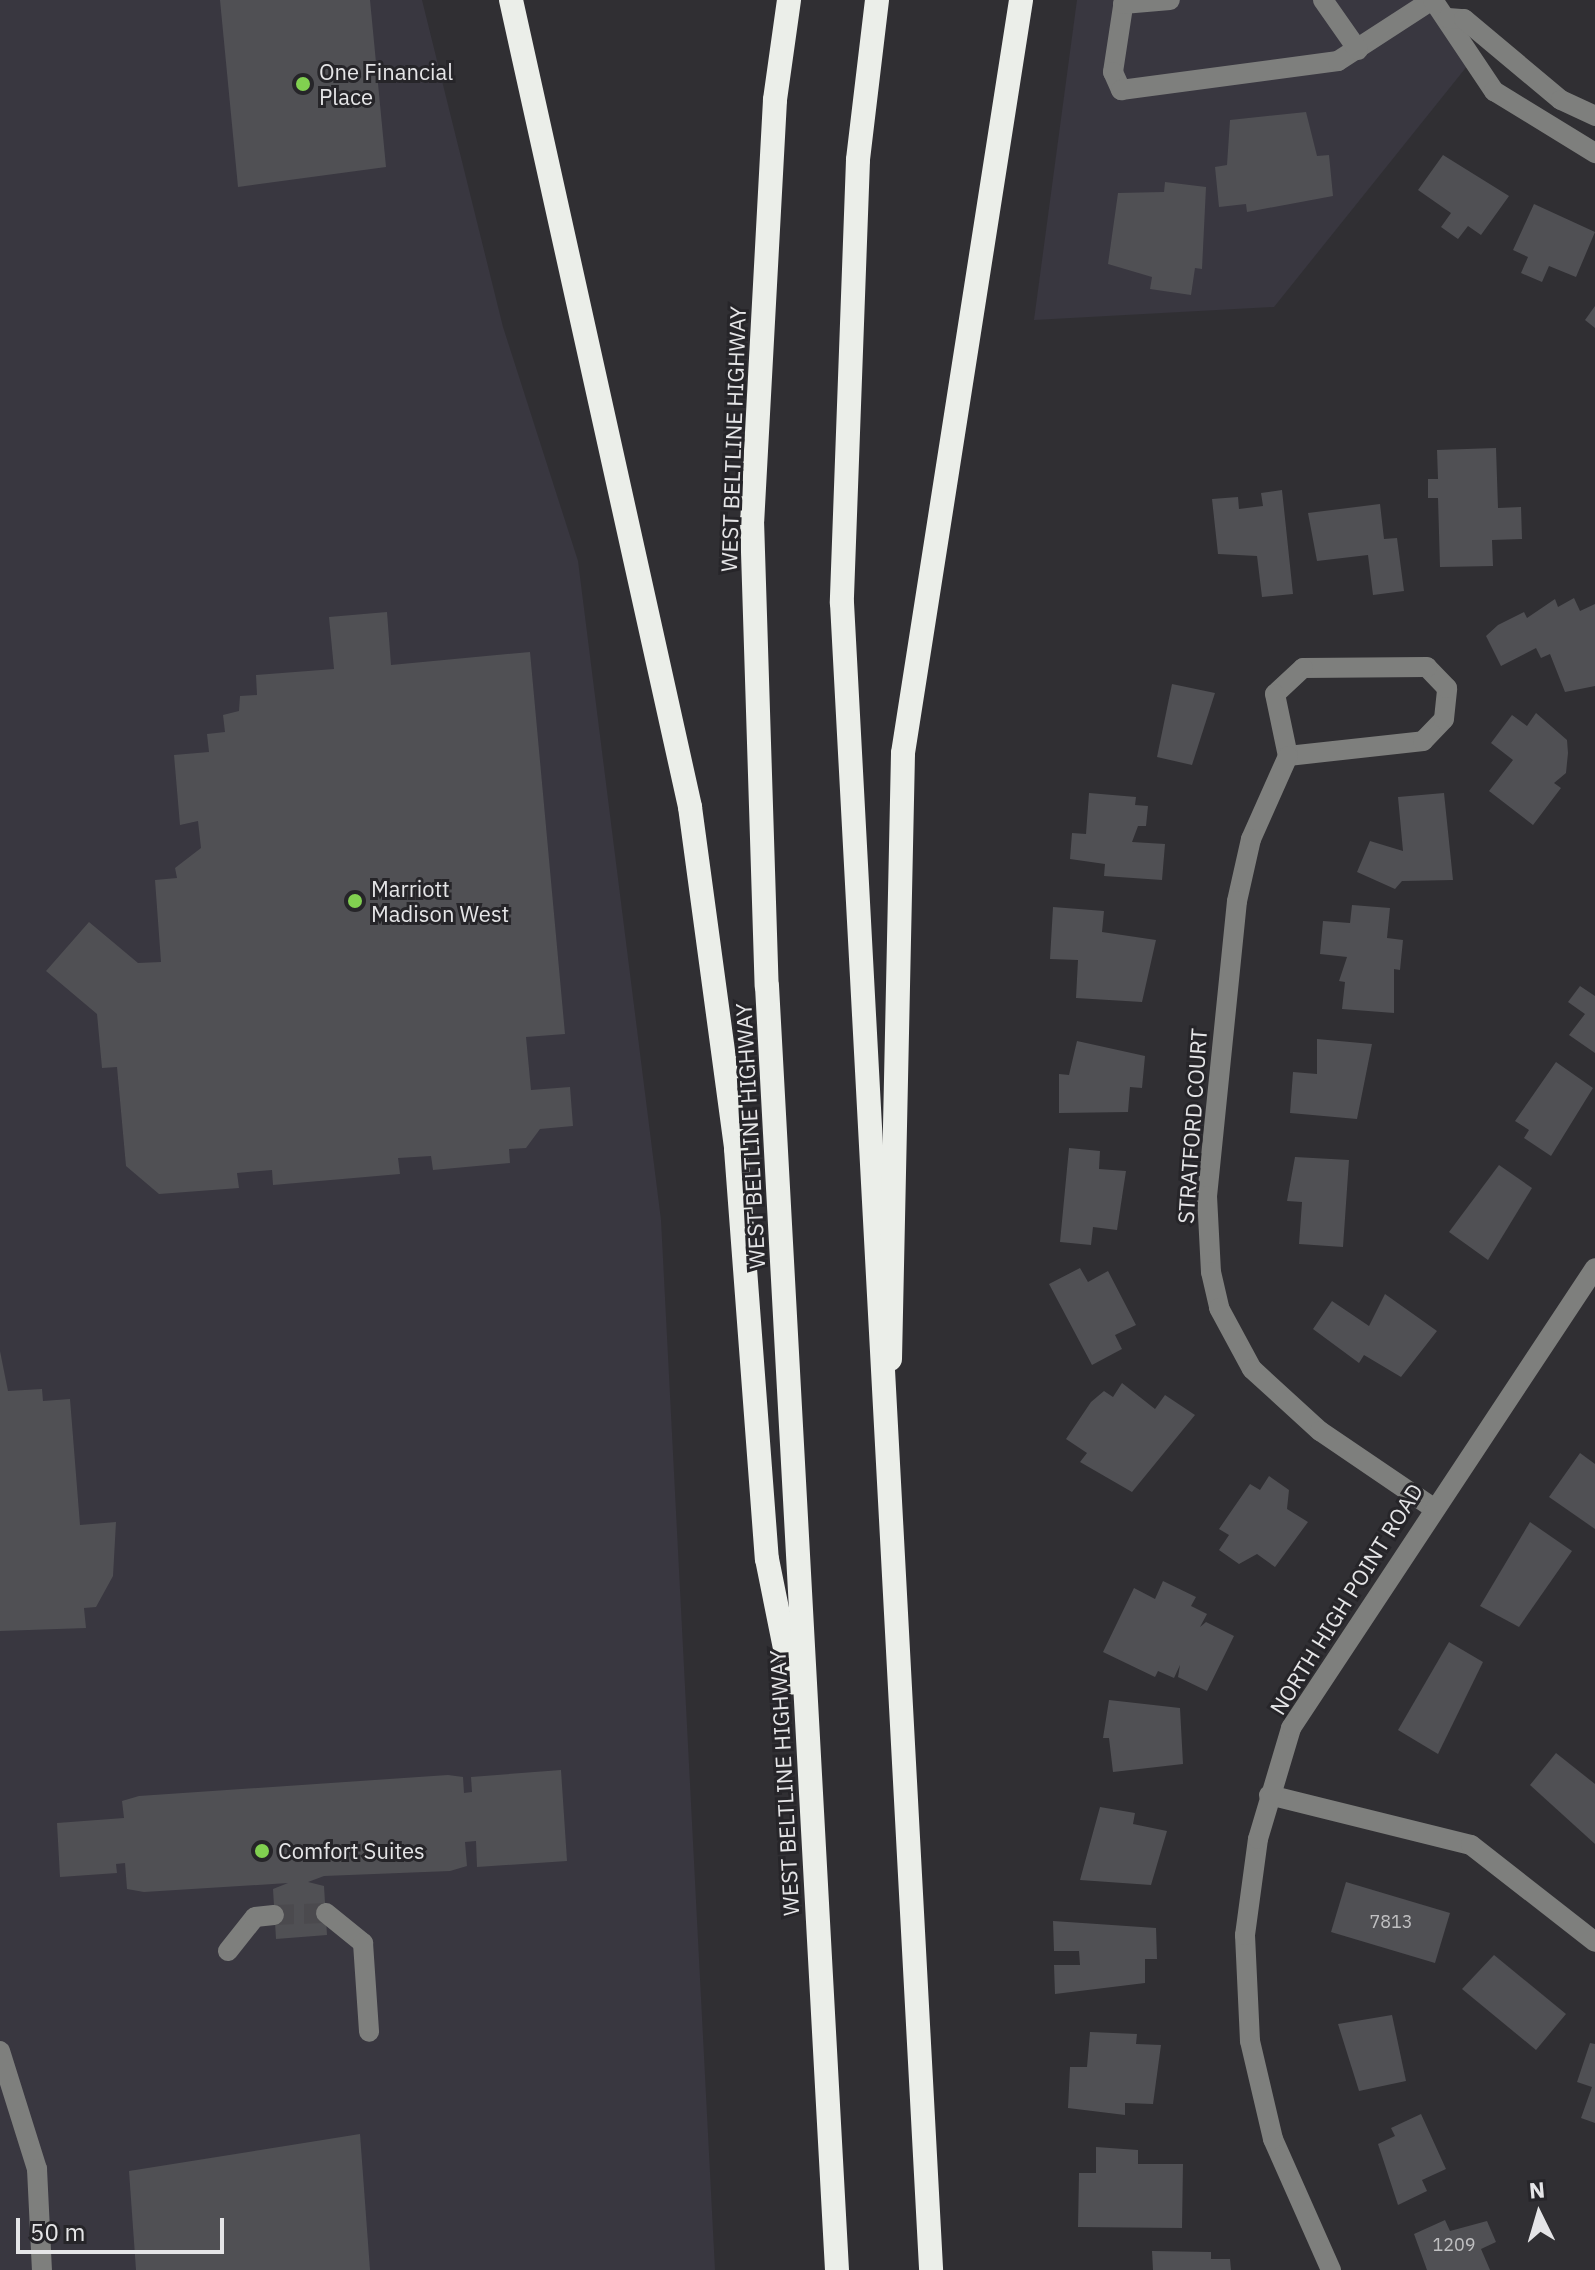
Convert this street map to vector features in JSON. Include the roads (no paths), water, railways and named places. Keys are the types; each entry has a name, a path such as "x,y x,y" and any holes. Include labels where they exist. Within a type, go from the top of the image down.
{"highway":[{"path":"511,0 690,807 736,1149 767,1559 809,1767"},
{"name":"WEST BELTLINE HIGHWAY","path":"789,0 775,100 752,520 809,1767 837,2270"},
{"path":"877,0 858,160 842,603 931,2270"},
{"path":"883,1397 896,1327 891,1048 903,753 1021,0"}],"street":[{"path":"1170,0 1123,2 1113,72 1121,90 1338,61 1432,0 1448,18 1494,91 1595,153"},
{"path":"1323,0 1358,50"},
{"path":"1448,18 1464,19 1561,100 1595,116"},
{"path":"1427,667 1447,688 1444,719 1423,741 1288,756 1275,694 1303,668 1427,667"},
{"name":"STRATFORD COURT","path":"1288,756 1251,839 1237,901 1207,1196 1211,1272 1233,1341 1269,1388 1432,1507"},
{"name":"NORTH HIGH POINT ROAD","path":"1331,2270 1273,2139 1250,2041 1246,1920 1269,1795 1291,1728 1432,1507 1595,1268"},
{"path":"1269,1795 1471,1845 1595,1942"},
{"path":"326,1913 363,1943 369,2032"},
{"path":"228,1951 255,1917 274,1915"},
{"path":"0,2051 37,2169 42,2270"}],"tunnel":[{"path":"274,1915 326,1913"}],"place":[{"name":"One Financial Place","path":"303,84"},
{"name":"Marriott Madison West","path":"355,901"},
{"name":"Comfort Suites","path":"262,1851"}]}
